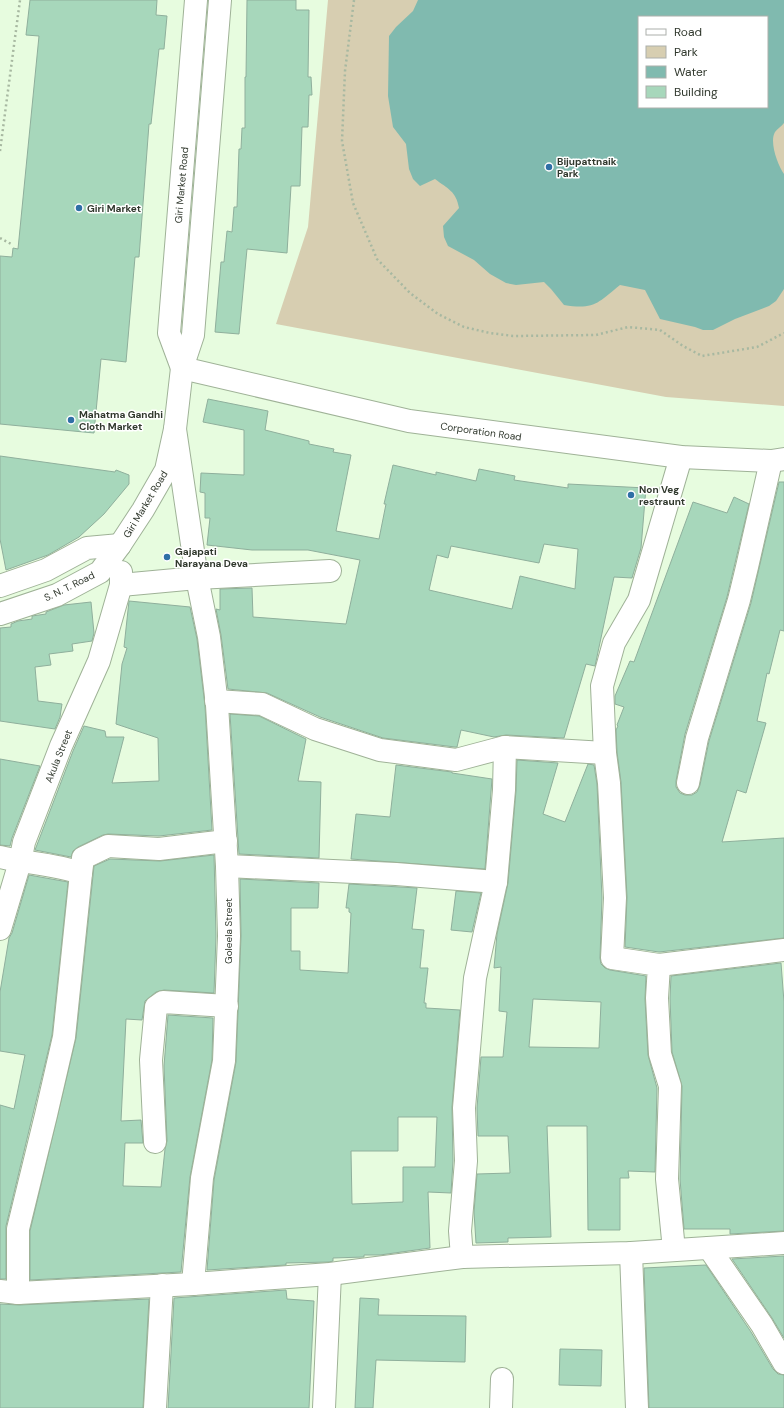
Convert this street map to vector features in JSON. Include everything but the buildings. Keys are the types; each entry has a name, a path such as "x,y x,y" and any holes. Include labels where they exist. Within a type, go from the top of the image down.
{"street":[{"name":"Giri Market Road","path":"182,368 169,333 196,0"},
{"name":"Giri Market Road","path":"120,545 143,510 166,470 175,429 182,368 193,335 220,0"},
{"name":"Corporation Road","path":"182,368 409,421 681,457 777,460"},
{"name":"Goleela Street","path":"175,429 197,578 209,637 216,701 226,841 229,936 224,1061 202,1178 192,1284"},
{"path":"681,457 639,600 614,643 602,686 605,753 609,783 614,898 612,958 659,965 784,950"},
{"path":"688,783 697,738 744,580 777,460"},
{"path":"0,586 46,570 87,548 120,545"},
{"name":"Akula Street","path":"1,917 10,859 24,842 61,746 99,661 121,586 120,545"},
{"name":"S. N. T. Road","path":"0,614 57,595 100,572 120,545"},
{"path":"121,586 197,578 330,571"},
{"path":"216,701 262,704 315,729 380,750 456,760 505,747 605,753"},
{"path":"462,1257 460,1231 466,1161 464,1108 475,978 496,882 504,790 505,747"},
{"path":"226,841 159,849 108,846 83,858 64,1037 18,1229 9,1292 192,1284 330,1274 462,1257 631,1253 784,1243"},
{"path":"10,859 71,869 81,873"},
{"path":"227,866 396,874 496,882"},
{"path":"659,965 657,998 660,1054 670,1086 667,1179 674,1250"},
{"path":"155,1142 151,1060 156,1007 162,1002 227,1006"},
{"path":"709,1248 762,1325 784,1363"},
{"path":"631,1253 637,1408"},
{"path":"324,1408 330,1274"},
{"path":"155,1408 162,1285"},
{"path":"501,1408 502,1379"}],"path":[{"path":"0,150 20,0"},
{"path":"354,0 345,71 342,141 353,203 377,259 410,293 438,314 464,327 490,333 513,336 596,335 628,328 660,330 683,346 702,356 757,347 784,333"},
{"path":"0,238 13,245"}],"green space":[{"name":"Bijupattnaik Park","path":"328,0 784,0 784,406 666,397 276,324 308,227"}],"water":[{"path":"418,0 784,0 784,123 775,132 773,142 777,160 784,174 784,289 776,301 769,306 735,319 713,330 703,330 660,319 645,290 620,285 601,301 595,304 582,307 564,305 544,282 516,285 506,283 490,274 474,260 448,246 444,237 443,226 459,208 458,202 451,191 435,179 420,186 413,179 409,169 406,144 393,127 388,96 389,36 413,11"}],"place":[{"name":"Bijupattnaik Park","path":"549,167"},
{"name":"Giri Market","path":"79,208"},
{"name":"Mahatma Gandhi Cloth Market","path":"71,420"},
{"name":"Non Veg restraunt","path":"631,495"},
{"name":"Gajapati Narayana Deva","path":"167,557"}]}
